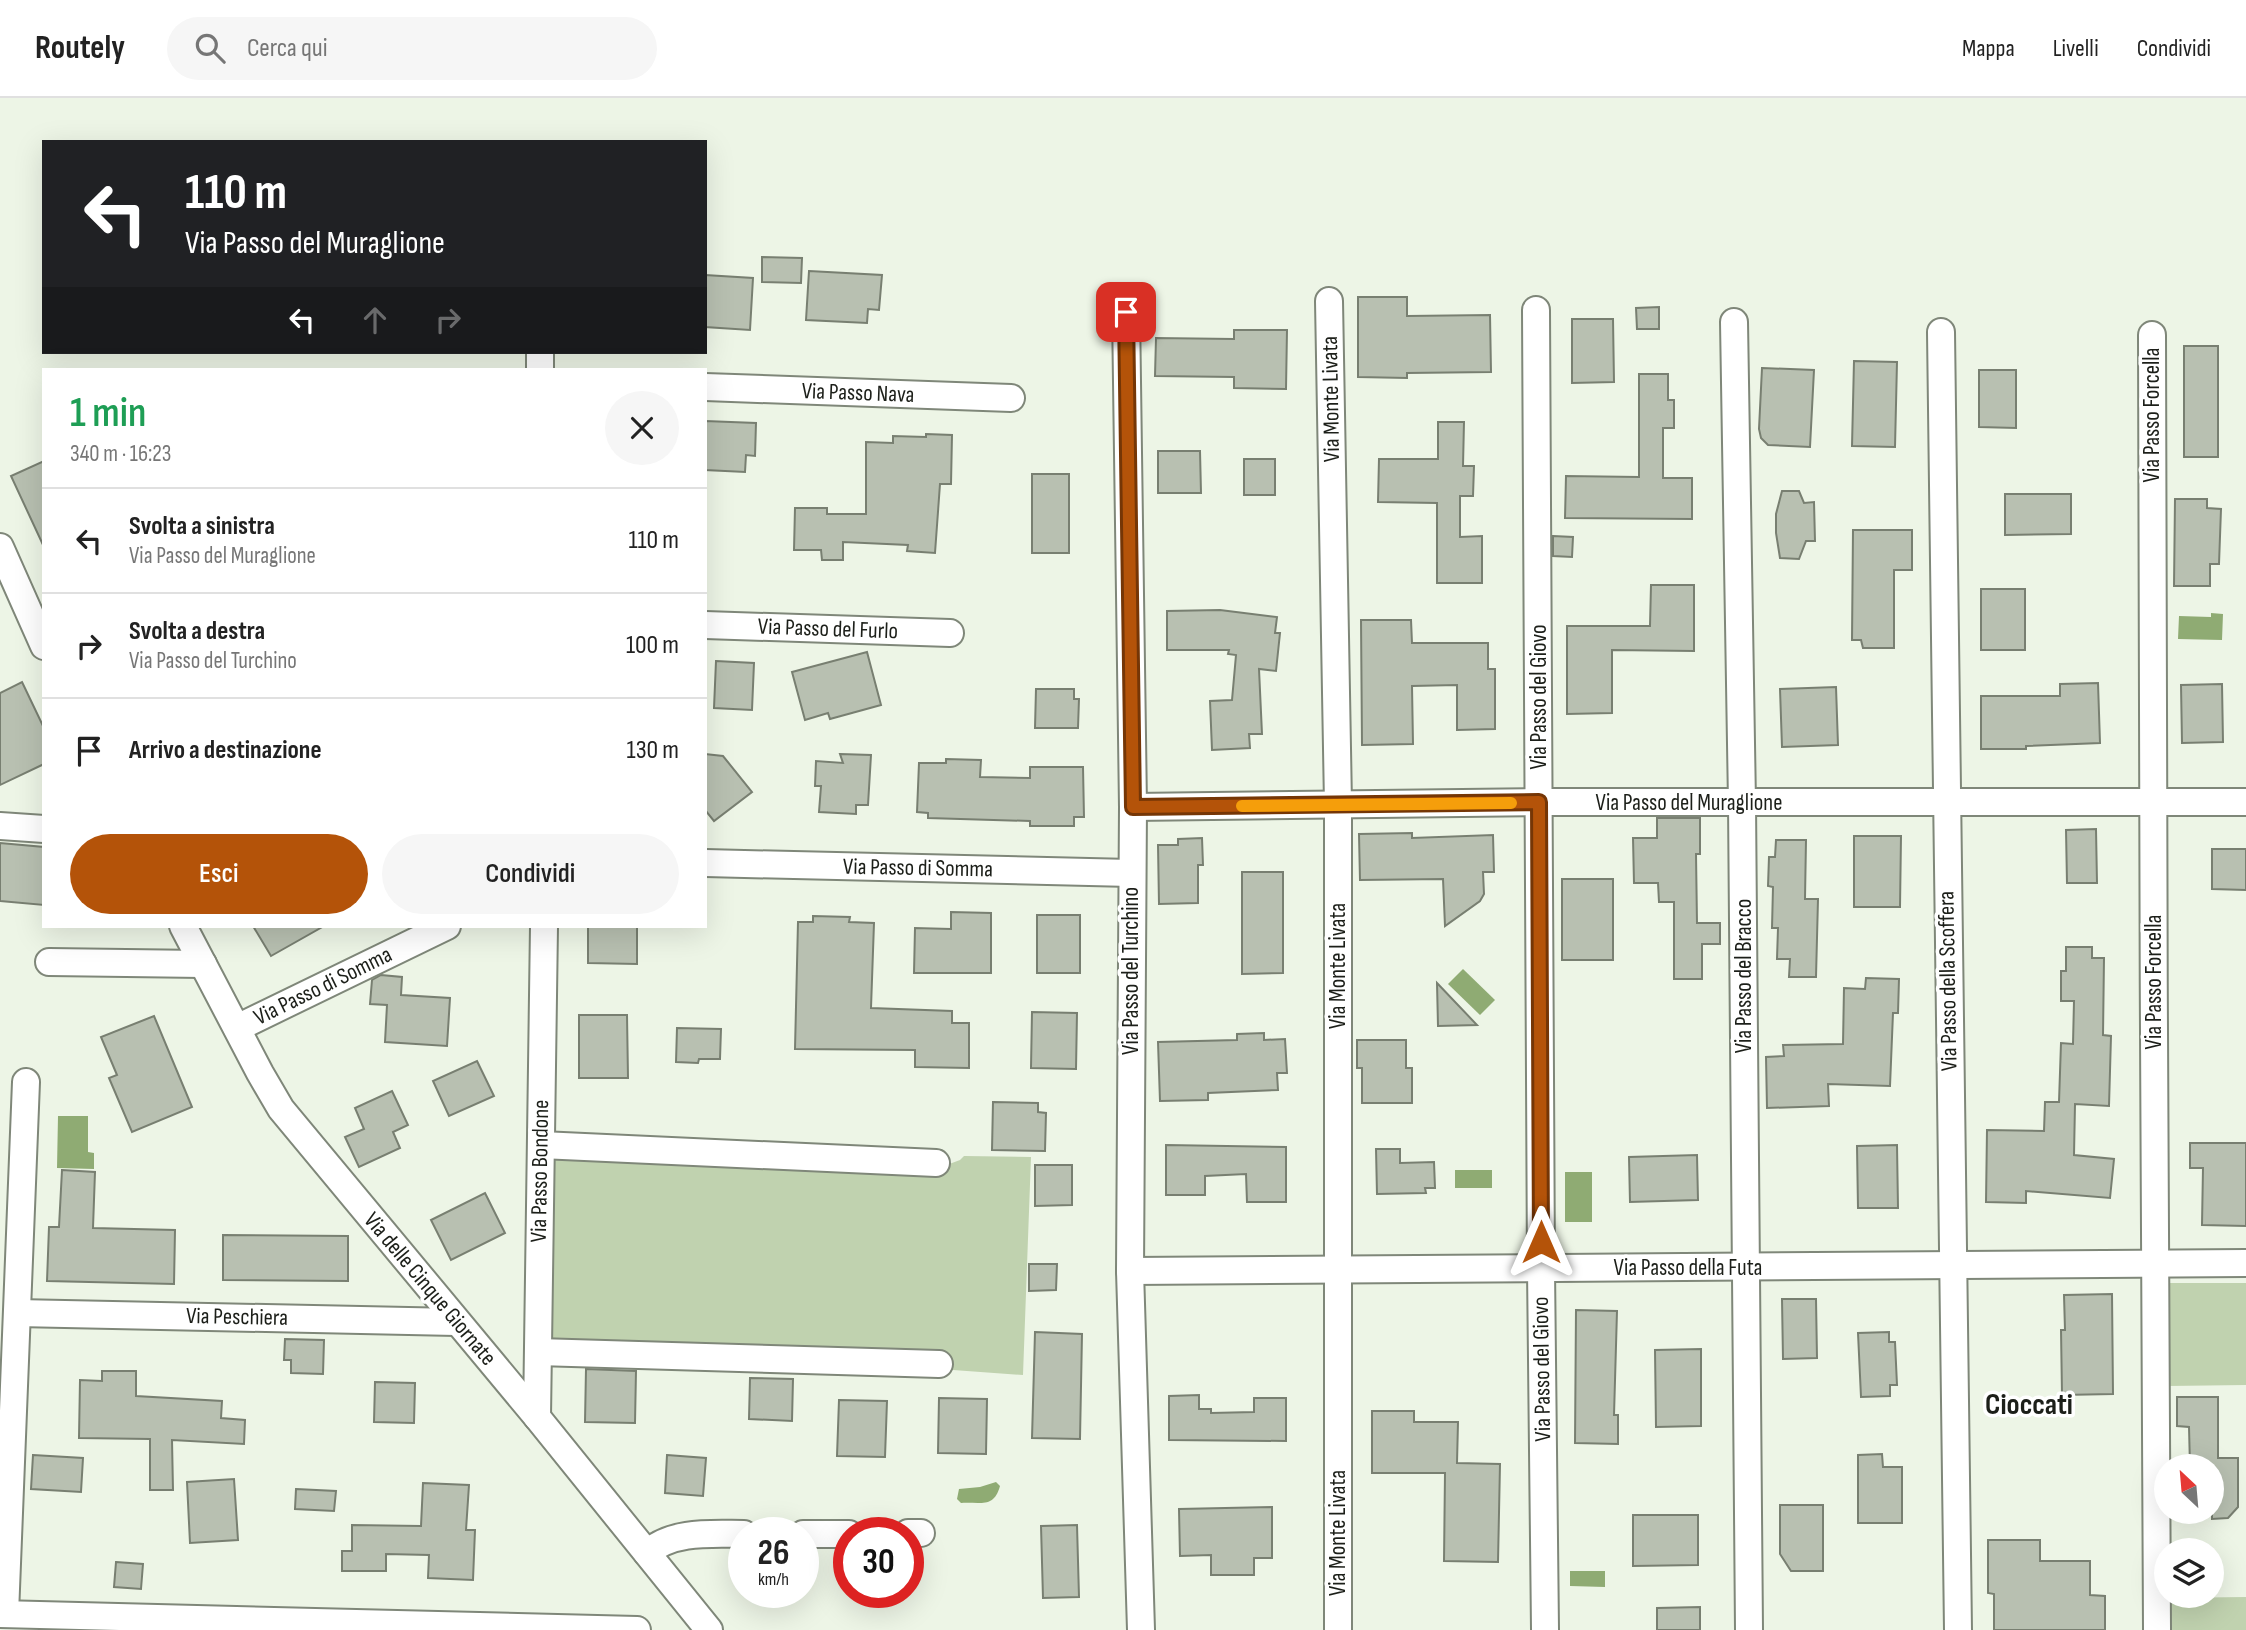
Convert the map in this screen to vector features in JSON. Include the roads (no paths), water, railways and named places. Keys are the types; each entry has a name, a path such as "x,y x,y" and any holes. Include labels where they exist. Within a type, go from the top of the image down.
{"street":[{"name":"Via Monte Livata","path":"1329,301 1338,804 1339,1630"},
{"name":"Via Passo del Giovo","path":"1536,310 1545,1630"},
{"name":"Via Passo del Turchino","path":"1126,312 1133,807 1130,1271 1141,1630"},
{"name":"Via Passo del Bracco","path":"1734,321 1742,803 1749,1630"},
{"name":"Via Passo della Scoffera","path":"1941,331 1958,1630"},
{"name":"Via Passo Forcella","path":"2152,335 2155,803 2153,1264 2157,1630"},
{"name":"Via Passo Nava","path":"707,387 1011,398"},
{"path":"0,547 33,595 42,637"},
{"name":"Via Passo del Furlo","path":"707,625 950,633"},
{"name":"Via Passo del Muraglione","path":"1133,807 1539,802 2246,802"},
{"path":"0,826 42,830"},
{"name":"Via Passo di Somma","path":"707,863 1131,873"},
{"name":"Via delle Cinque Giornate","path":"184,928 266,1086 281,1109 537,1417 709,1630"},
{"name":"Via Passo di Somma","path":"237,1028 443,928"},
{"name":"Via Passo Bondone","path":"537,1417 544,928"},
{"path":"49,962 203,964"},
{"path":"26,1082 10,1208 17,1313 3,1614 637,1630"},
{"path":"541,1145 936,1163"},
{"name":"Via Passo della Futa","path":"1130,1271 2246,1263"},
{"name":"Via Peschiera","path":"17,1313 456,1322"},
{"path":"538,1352 939,1364"},
{"path":"648,1553 682,1537 728,1534"}],"district":[{"name":"Cioccati","path":"2029,1405"}]}
